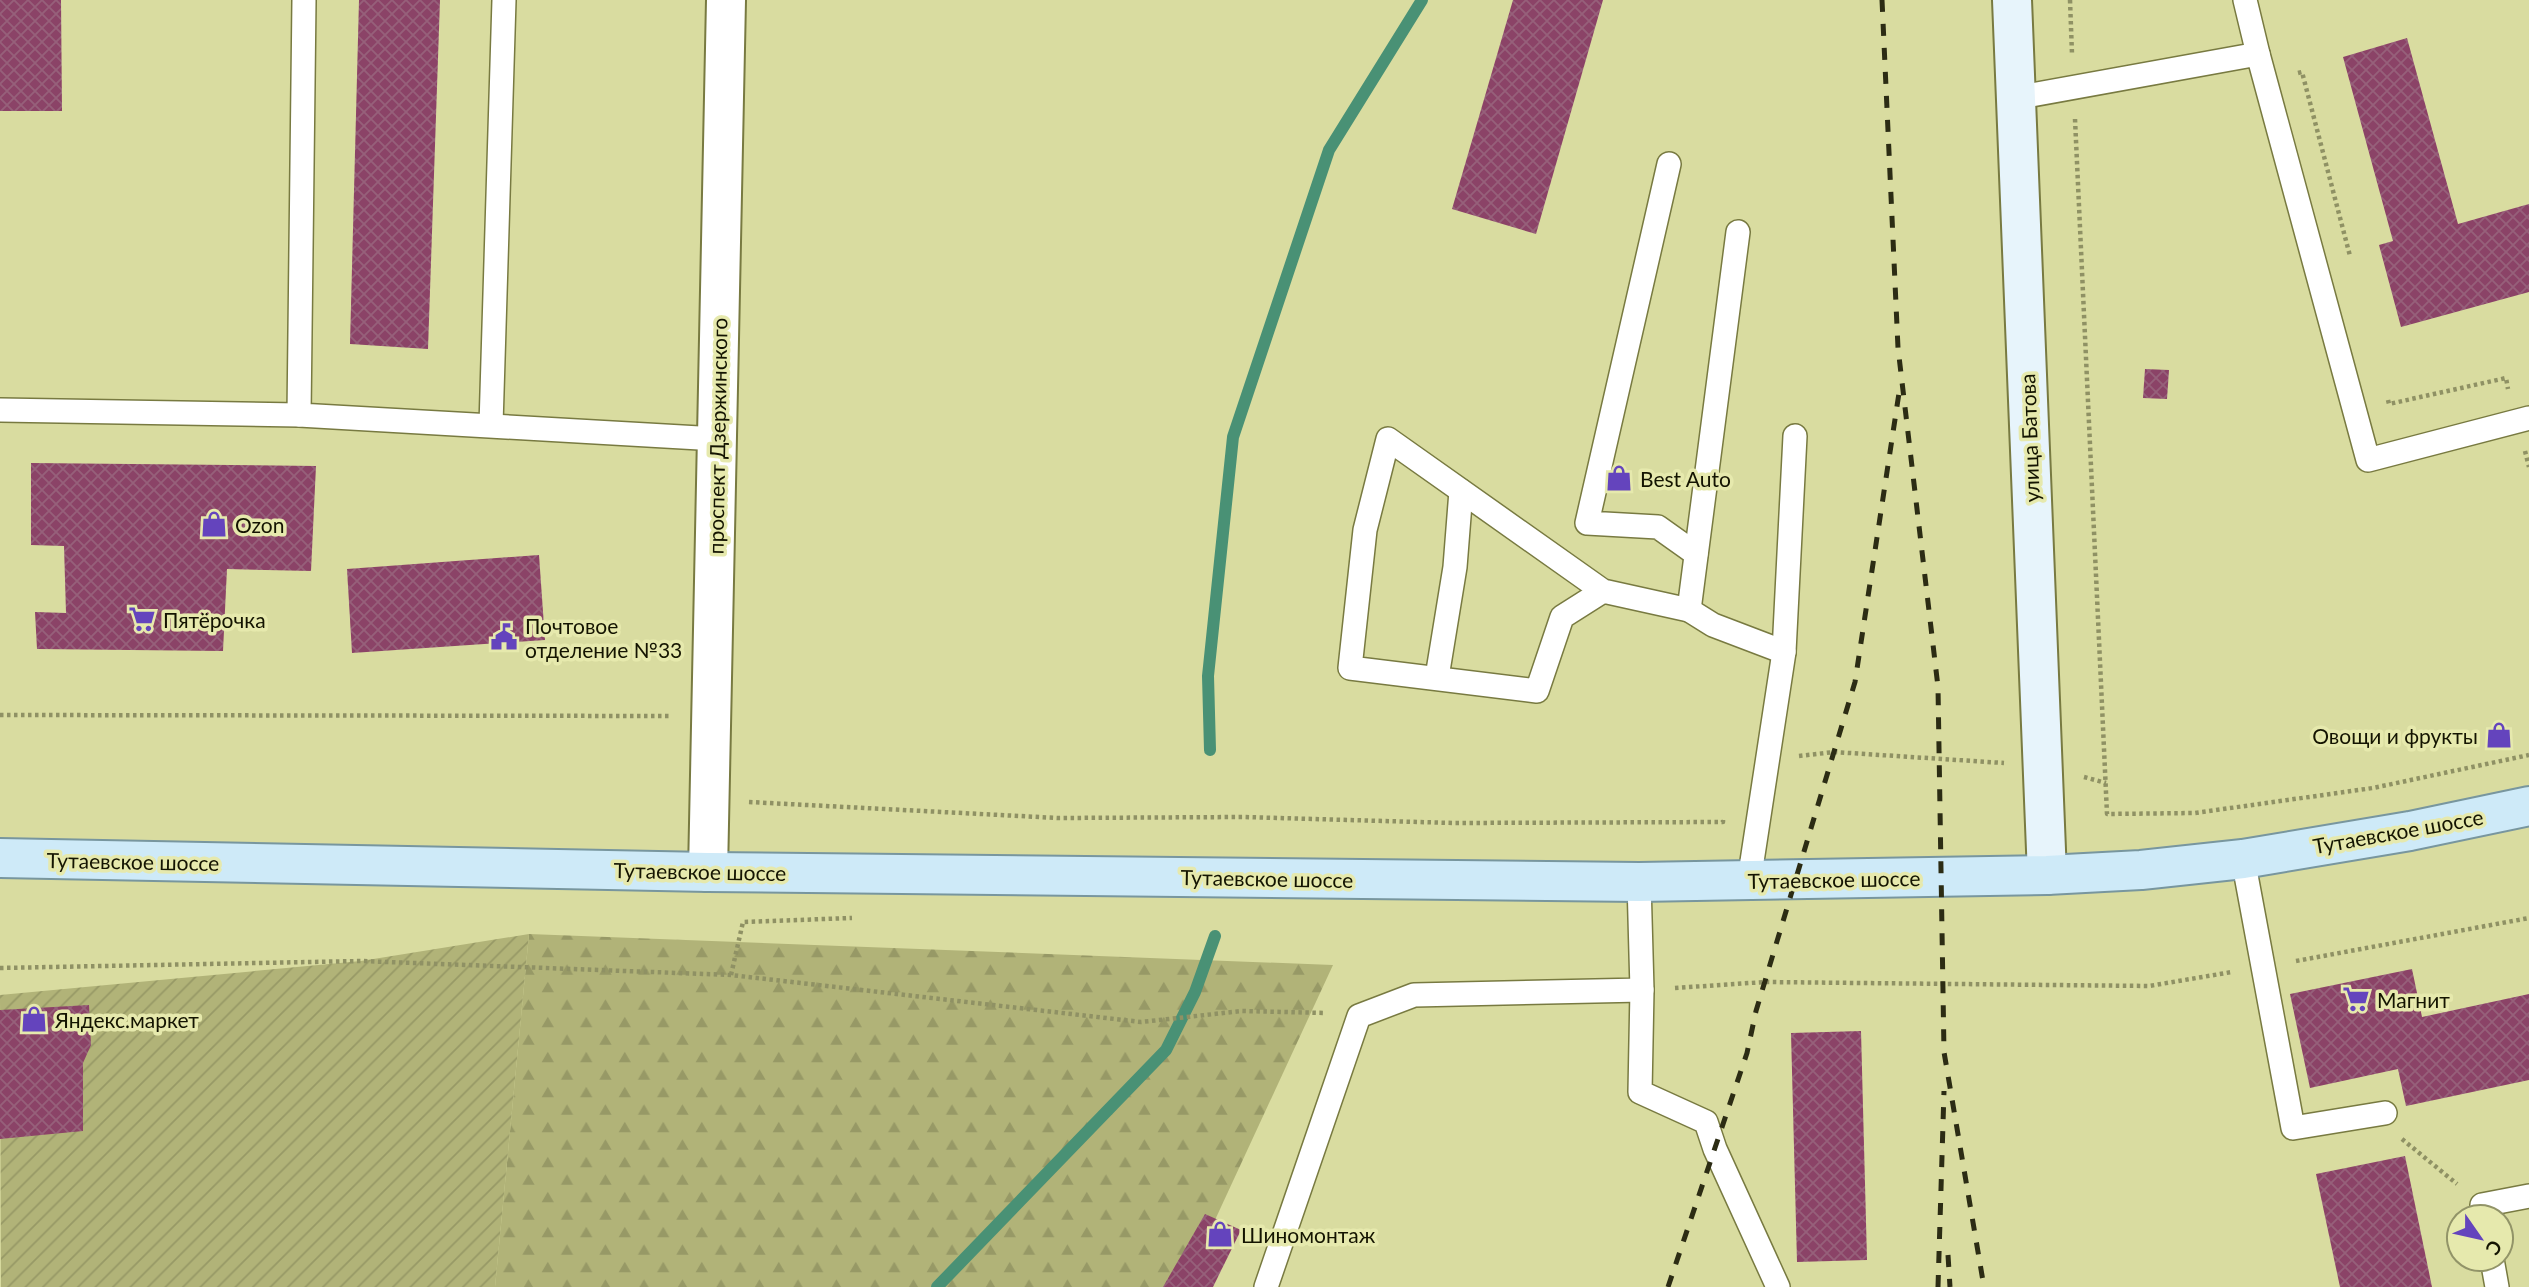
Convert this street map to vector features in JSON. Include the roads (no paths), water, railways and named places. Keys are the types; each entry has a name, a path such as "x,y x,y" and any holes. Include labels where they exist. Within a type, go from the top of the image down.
{"main road":[{"name":"Тутаевское шоссе","path":"0,858 708,872 1639,882 2047,875 2141,870 2243,859 2410,831 2529,806"}],"street":[{"name":"проспект Дзержинского","path":"708,872 726,0"},
{"name":"улица Батова","path":"2012,0 2047,875"}],"lane":[{"path":"299,415 304,0"},
{"path":"491,425 504,0"},
{"path":"2245,0 2368,460 2529,418"},
{"path":"2015,98 2258,54"},
{"path":"1669,164 1587,523 1658,527 1696,554"},
{"path":"1689,610 1738,232"},
{"path":"0,410 299,415 717,439"},
{"path":"1749,880 1784,652 1795,436"},
{"path":"1603,592 1562,617 1537,691 1350,668 1365,530 1388,439 1603,592 1689,610 1713,625 1784,652"},
{"path":"1437,677 1455,567 1461,491"},
{"path":"2243,859 2293,1128 2385,1113"},
{"path":"1639,882 1642,990 1640,1092 1706,1122 1715,1149 1778,1287"},
{"path":"1266,1287 1359,1016 1414,995 1642,990"},
{"path":"2508,1203 2529,1196"}],"waterway":[{"path":"1210,750 1208,676 1233,437 1329,150 1422,0"},
{"path":"937,1287 1166,1050 1195,992 1215,936"}],"railway":[{"path":"1882,0 1898,348 1938,687 1944,1052 1984,1287"},
{"path":"1668,1287 1747,1053 1756,1011 1855,682 1899,393"},
{"path":"1938,1287 1944,1091"},
{"path":"1948,1255 1950,1287"}],"place":[{"name":"Best Auto","path":"1619,478"},
{"name":"Ozon","path":"214,524"},
{"name":"Пятёрочка","path":"142,619"},
{"name":"Почтовое отделение №33","path":"504,637"},
{"name":"Овощи и фрукты","path":"2499,735"},
{"name":"Магнит","path":"2356,999"},
{"name":"Яндекс.маркет","path":"34,1019"},
{"name":"Шиномонтаж","path":"1220,1234"}]}
